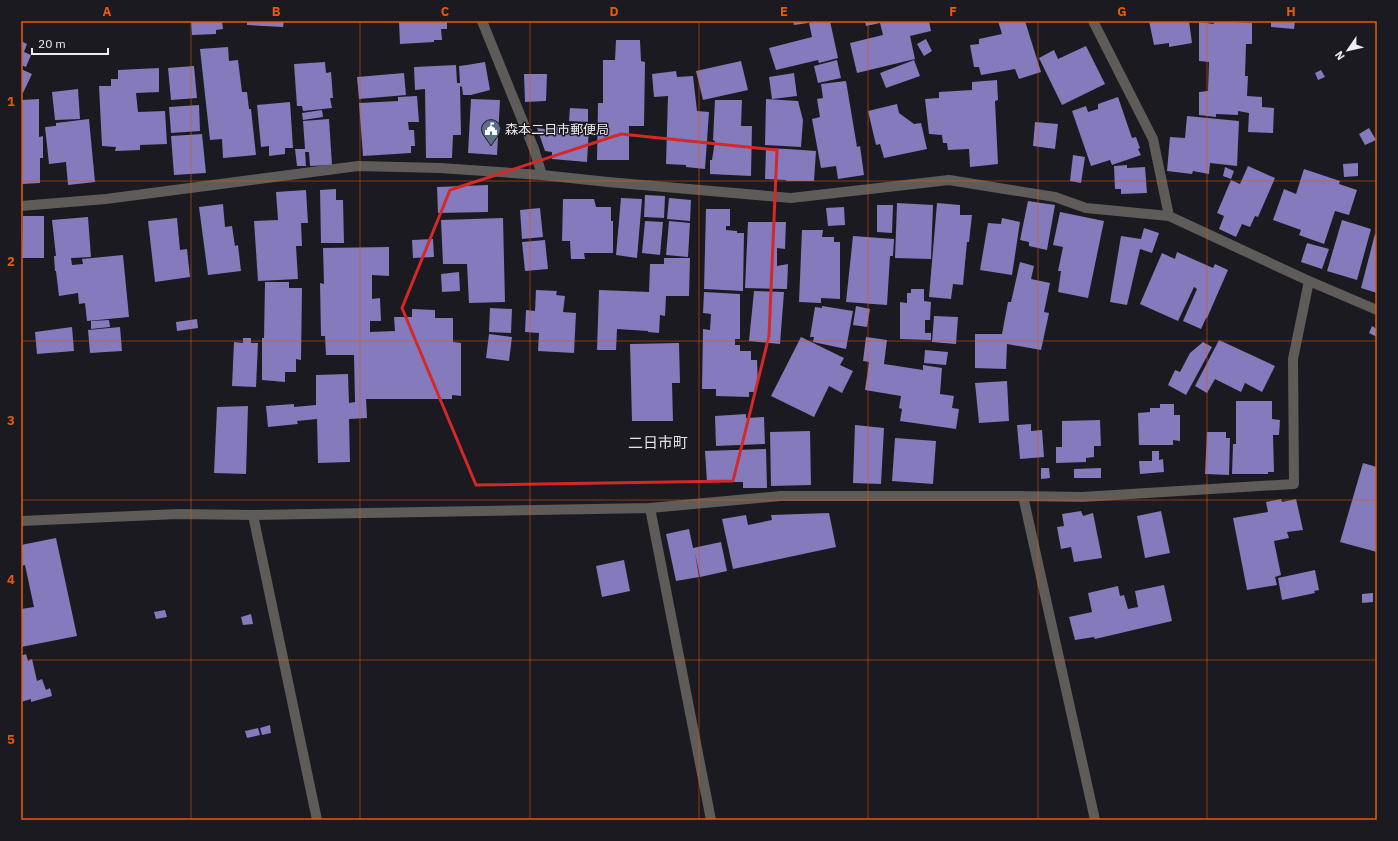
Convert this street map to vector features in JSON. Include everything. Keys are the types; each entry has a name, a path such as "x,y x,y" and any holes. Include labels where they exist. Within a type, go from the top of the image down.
{"street":[{"path":"482,21 534,149 542,175"},
{"path":"1093,21 1153,140 1169,216"},
{"path":"21,206 106,199 358,166 440,168 542,175 791,198 949,180 1055,197 1086,208 1169,216 1309,281 1377,310"},
{"path":"21,521 178,514 253,515 650,508 780,496 1082,497 1294,484 1293,359 1309,281"},
{"path":"1023,496 1095,820"},
{"path":"650,508 711,820"},
{"path":"253,515 317,820"}],"highlighted area":[{"path":"621,134 777,150 769,336 733,481 476,485 402,308 450,190"}],"building":[{"path":"191,21 222,21 223,29 216,30 216,34 192,35"},
{"path":"247,21 284,21 283,27 247,25"},
{"path":"399,21 447,21 447,29 441,29 442,40 434,40 434,42 400,44"},
{"path":"793,21 807,21 808,23 794,25"},
{"path":"816,21 830,21 838,58 819,63 818,60 776,70 769,48 812,37 809,23"},
{"path":"865,21 929,21 931,31 910,36 915,59 857,73 850,43 883,35 880,23 866,26"},
{"path":"998,21 1025,21 1041,72 1019,79 1015,69 981,75 979,67 974,67 970,45 979,44 979,39 1002,34"},
{"path":"1149,21 1189,21 1192,43 1169,47 1169,43 1154,45"},
{"path":"1213,21 1252,23 1252,44 1246,44 1245,76 1248,76 1247,96 1262,97 1262,107 1274,108 1273,133 1248,132 1249,113 1238,111 1238,115 1216,114 1216,117 1199,115 1199,92 1208,91 1209,62 1199,61 1199,22 1214,24"},
{"path":"1271,21 1295,21 1294,29 1271,27"},
{"path":"926,39 932,51 924,56 917,44"},
{"path":"616,40 640,40 641,61 645,62 644,126 629,126 629,160 597,160 598,103 603,103 603,60 615,60"},
{"path":"21,41 27,44 24,52 31,55 26,67 21,65"},
{"path":"1086,46 1105,84 1062,105 1039,58 1054,50 1058,59"},
{"path":"228,47 229,61 238,60 242,92 247,92 249,109 251,109 256,155 223,158 222,139 210,140 200,49"},
{"path":"837,60 841,78 818,83 814,66"},
{"path":"914,60 920,76 886,88 880,73"},
{"path":"741,61 748,90 703,100 696,71"},
{"path":"325,62 326,73 331,72 333,98 330,98 332,108 303,111 302,106 297,106 294,64"},
{"path":"485,62 490,90 471,95 463,95 462,87 460,86 461,135 453,135 452,158 426,158 425,89 415,90 414,67 456,65 457,83 460,83 459,66"},
{"path":"194,66 197,98 171,100 168,68"},
{"path":"159,68 159,92 136,93 138,112 165,111 167,144 140,145 140,150 115,151 116,147 102,146 99,86 111,86 111,79 118,79 118,70"},
{"path":"21,69 32,74 23,93 21,92"},
{"path":"1321,70 1325,77 1318,80 1315,73"},
{"path":"676,71 677,77 693,76 697,111 709,112 705,169 686,167 686,165 666,164 668,96 654,97 652,74"},
{"path":"404,73 406,95 359,99 357,77"},
{"path":"794,73 797,96 772,99 769,77"},
{"path":"524,74 547,74 546,101 525,102"},
{"path":"997,80 998,100 995,101 998,164 970,167 969,149 948,150 947,143 943,143 942,135 929,134 925,99 939,98 939,92 972,90 972,82"},
{"path":"846,81 857,147 860,146 864,175 838,179 836,166 821,168 812,119 820,117 817,99 823,98 821,84"},
{"path":"78,89 80,119 55,120 52,92"},
{"path":"417,96 419,122 408,122 409,130 414,130 415,146 411,146 411,153 363,156 359,103 398,101 398,97"},
{"path":"1118,97 1132,138 1136,137 1140,148 1138,149 1141,155 1112,165 1110,160 1091,166 1072,111 1086,106 1088,112 1098,109 1098,104"},
{"path":"39,99 39,137 43,136 43,158 40,158 40,183 21,184 21,100"},
{"path":"471,99 500,100 497,155 468,153"},
{"path":"766,99 798,101 803,120 801,147 765,145"},
{"path":"715,100 742,100 741,126 752,126 751,176 710,174 710,160 712,160 715,141 713,140"},
{"path":"290,102 293,148 285,148 285,154 269,156 269,146 261,147 257,105"},
{"path":"897,104 899,113 914,124 921,123 927,149 884,158 880,144 876,145 868,111"},
{"path":"199,105 200,131 171,133 169,107"},
{"path":"570,108 588,109 588,122 569,121"},
{"path":"322,110 323,117 303,120 302,113"},
{"path":"1187,116 1239,121 1237,166 1210,163 1209,174 1193,171 1192,174 1167,171 1170,137 1185,138"},
{"path":"89,119 95,182 68,185 66,162 49,164 45,127 56,126 56,123"},
{"path":"329,119 332,165 310,166 309,152 305,152 306,166 297,166 295,149 305,149 303,121"},
{"path":"1035,122 1058,124 1055,149 1033,146"},
{"path":"552,125 589,127 587,162 552,159 552,152 545,151 537,128 552,130"},
{"path":"1369,128 1376,140 1365,145 1359,134"},
{"path":"202,134 206,173 174,175 171,136"},
{"path":"766,148 787,149 786,180 765,179"},
{"path":"787,149 816,151 814,181 786,181"},
{"path":"1073,155 1085,157 1081,183 1070,181"},
{"path":"1358,163 1358,176 1344,177 1343,164"},
{"path":"1127,165 1127,168 1145,167 1147,193 1121,194 1121,189 1115,189 1114,166"},
{"path":"1248,166 1275,178 1258,217 1255,216 1250,227 1242,224 1236,237 1219,229 1224,216 1217,213 1231,180 1240,184"},
{"path":"1225,167 1234,171 1231,179 1223,176"},
{"path":"1304,169 1340,181 1339,184 1357,190 1349,215 1335,211 1324,244 1299,235 1301,230 1273,220 1284,189 1296,194"},
{"path":"488,185 488,212 438,213 437,187"},
{"path":"336,189 336,200 343,200 344,243 321,243 320,190"},
{"path":"306,190 308,223 301,223 302,246 296,246 298,279 258,281 254,221 278,220 276,192"},
{"path":"645,195 665,196 664,218 644,217"},
{"path":"621,198 642,199 637,258 616,255"},
{"path":"669,198 691,200 690,221 667,219"},
{"path":"563,199 594,199 596,207 611,207 611,221 613,221 613,253 584,253 585,259 571,259 570,241 562,241"},
{"path":"1028,201 1055,205 1047,250 1029,246 1029,242 1020,240"},
{"path":"897,203 933,205 931,259 895,258"},
{"path":"937,203 960,205 960,215 972,215 969,242 967,242 963,285 953,284 951,299 929,297"},
{"path":"223,204 225,227 232,226 235,246 238,245 241,271 208,275 199,207"},
{"path":"877,205 893,205 892,233 877,232"},
{"path":"844,207 845,225 828,226 826,208"},
{"path":"540,208 543,237 522,239 520,210"},
{"path":"706,209 730,209 730,226 726,226 726,230 744,233 743,291 704,289"},
{"path":"1060,212 1104,221 1088,298 1058,292 1061,271 1058,271 1063,247 1053,245"},
{"path":"23,216 44,216 44,258 22,258"},
{"path":"88,217 91,257 71,258 72,265 83,264 82,259 123,255 129,317 87,321 85,303 79,304 78,293 59,296 55,271 54,256 56,256 52,220"},
{"path":"177,218 180,250 187,249 190,277 155,282 148,221"},
{"path":"503,218 505,302 469,303 467,264 443,264 441,220"},
{"path":"1002,218 1020,222 1012,275 980,270 988,223 1001,224"},
{"path":"1342,220 1371,229 1357,280 1327,271"},
{"path":"645,221 663,222 660,255 642,253"},
{"path":"669,221 690,223 688,257 666,255"},
{"path":"748,222 786,222 785,249 777,248 777,266 788,264 787,289 745,288"},
{"path":"1144,228 1159,233 1152,253 1140,249 1127,305 1110,302 1121,236 1141,239"},
{"path":"802,230 823,230 822,237 834,237 834,242 840,242 840,299 821,298 821,303 799,302"},
{"path":"1375,234 1377,235 1377,293 1361,288"},
{"path":"853,236 894,239 893,256 890,256 887,305 846,302"},
{"path":"433,239 434,257 413,258 412,240"},
{"path":"545,240 548,269 525,271 522,242"},
{"path":"1307,243 1329,249 1322,269 1301,262"},
{"path":"389,247 389,276 372,275 372,299 380,298 381,321 370,321 370,332 395,331 394,317 412,317 412,309 435,310 435,318 453,318 453,342 461,343 461,396 452,395 452,399 366,399 367,418 349,419 350,462 318,463 317,419 297,421 298,424 268,427 266,406 294,404 294,407 316,405 316,375 348,374 349,403 355,402 354,355 326,355 325,336 321,336 320,283 324,284 323,248"},
{"path":"1177,252 1213,268 1215,264 1228,270 1201,329 1183,321 1197,289 1194,287 1178,321 1140,304 1162,253 1175,259"},
{"path":"664,258 690,258 689,296 666,296 665,316 660,315 659,333 617,329 616,350 597,350 599,290 649,292 650,264 664,264"},
{"path":"1020,262 1034,266 1031,279 1050,283 1044,312 1049,313 1041,350 1007,344 1006,369 975,368 975,334 1002,334 1008,302 1011,302"},
{"path":"459,272 460,291 442,292 441,274"},
{"path":"265,282 289,282 289,288 302,288 301,360 296,359 296,372 285,372 285,382 262,380 262,338 264,338"},
{"path":"911,289 924,289 924,301 931,302 930,320 925,320 925,333 931,333 931,340 900,339 900,302 907,303 907,293 911,293"},
{"path":"536,290 557,291 556,295 565,296 563,312 576,313 574,353 538,351 539,333 525,332 526,310 535,311"},
{"path":"754,291 784,292 780,344 749,341"},
{"path":"704,292 740,294 740,339 735,339 735,345 740,345 740,351 751,351 751,360 757,360 758,387 755,387 755,392 749,392 749,397 716,396 716,389 702,389 703,329 710,330 711,314 703,313"},
{"path":"822,306 853,311 846,349 813,342 814,337 810,337 815,307 822,308"},
{"path":"856,306 870,309 867,327 853,325"},
{"path":"490,308 512,309 511,333 489,332"},
{"path":"934,316 958,317 956,344 932,342"},
{"path":"197,319 198,328 177,331 176,322"},
{"path":"109,320 110,327 91,329 91,321"},
{"path":"1372,326 1377,329 1377,337 1369,333"},
{"path":"72,327 74,351 37,354 35,332"},
{"path":"120,327 122,351 90,353 88,330"},
{"path":"489,334 512,337 509,361 486,358"},
{"path":"801,337 844,358 840,365 853,371 842,393 829,386 814,417 771,396"},
{"path":"866,337 887,340 884,364 923,370 923,365 942,368 940,394 954,396 952,408 959,409 956,429 900,421 902,409 899,408 901,396 865,390 869,362 863,361"},
{"path":"243,338 251,338 251,343 258,343 256,387 232,386 234,342 243,343"},
{"path":"1219,340 1275,366 1262,392 1245,383 1241,392 1215,379 1207,393 1195,386"},
{"path":"1203,342 1212,347 1186,395 1168,385 1175,370 1180,372 1190,353"},
{"path":"679,343 680,383 672,383 673,421 632,421 630,344"},
{"path":"925,350 948,352 946,365 924,363"},
{"path":"1007,381 1009,421 979,423 975,383"},
{"path":"1236,401 1272,401 1272,419 1280,420 1279,435 1273,435 1274,472 1268,472 1268,474 1232,474 1233,444 1236,444"},
{"path":"1160,404 1174,404 1174,415 1180,415 1180,441 1173,440 1173,445 1139,445 1138,413 1150,412 1150,408 1160,408"},
{"path":"248,406 246,474 214,473 217,407"},
{"path":"746,414 746,418 764,417 765,444 716,446 715,416"},
{"path":"1100,420 1101,446 1094,446 1094,457 1086,458 1086,462 1056,463 1056,447 1062,447 1062,421"},
{"path":"1031,424 1031,431 1042,430 1044,457 1020,459 1017,425"},
{"path":"855,425 884,428 881,484 853,483"},
{"path":"810,431 811,485 771,486 770,432"},
{"path":"1207,432 1226,432 1226,438 1230,438 1229,475 1205,474"},
{"path":"895,438 936,441 933,484 892,481"},
{"path":"766,449 767,488 743,488 743,482 707,482 705,451"},
{"path":"1152,451 1159,451 1159,460 1163,459 1164,472 1140,474 1139,461 1152,461"},
{"path":"1363,463 1377,467 1377,552 1340,542"},
{"path":"1041,468 1049,468 1050,478 1041,479"},
{"path":"1101,468 1101,478 1074,478 1074,469"},
{"path":"1281,499 1282,502 1296,499 1303,530 1287,532 1289,538 1274,541 1281,575 1275,577 1277,585 1247,590 1233,518 1268,512 1266,502"},
{"path":"1081,511 1083,516 1093,513 1102,558 1074,562 1071,547 1061,549 1057,527 1064,526 1062,514"},
{"path":"1161,511 1170,553 1145,558 1137,516"},
{"path":"829,513 836,547 733,569 722,519 746,515 748,525 772,520 771,515"},
{"path":"689,529 693,548 721,542 727,571 700,577 695,553 699,577 676,581 666,534"},
{"path":"56,538 77,636 21,647 21,609 34,607 25,565 21,566 21,545"},
{"path":"624,560 630,591 602,597 596,566"},
{"path":"1315,570 1319,590 1314,591 1315,593 1282,600 1278,578"},
{"path":"1164,585 1172,621 1095,639 1094,637 1075,640 1069,617 1092,612 1088,593 1118,586 1120,596 1124,595 1128,609 1138,607 1135,591"},
{"path":"1373,593 1373,602 1362,603 1362,594"},
{"path":"165,610 167,617 156,619 154,612"},
{"path":"251,614 253,624 243,625 241,617"},
{"path":"26,654 28,661 32,659 37,681 42,679 46,690 50,688 52,696 31,702 31,699 21,702 21,656"},
{"path":"270,725 271,733 262,735 260,728"},
{"path":"258,728 260,735 247,738 245,731"}],"place":[{"name":"森本二日市郵便局","path":"491,146"}],"district":[{"name":"二日市町","path":"658,443"}]}
